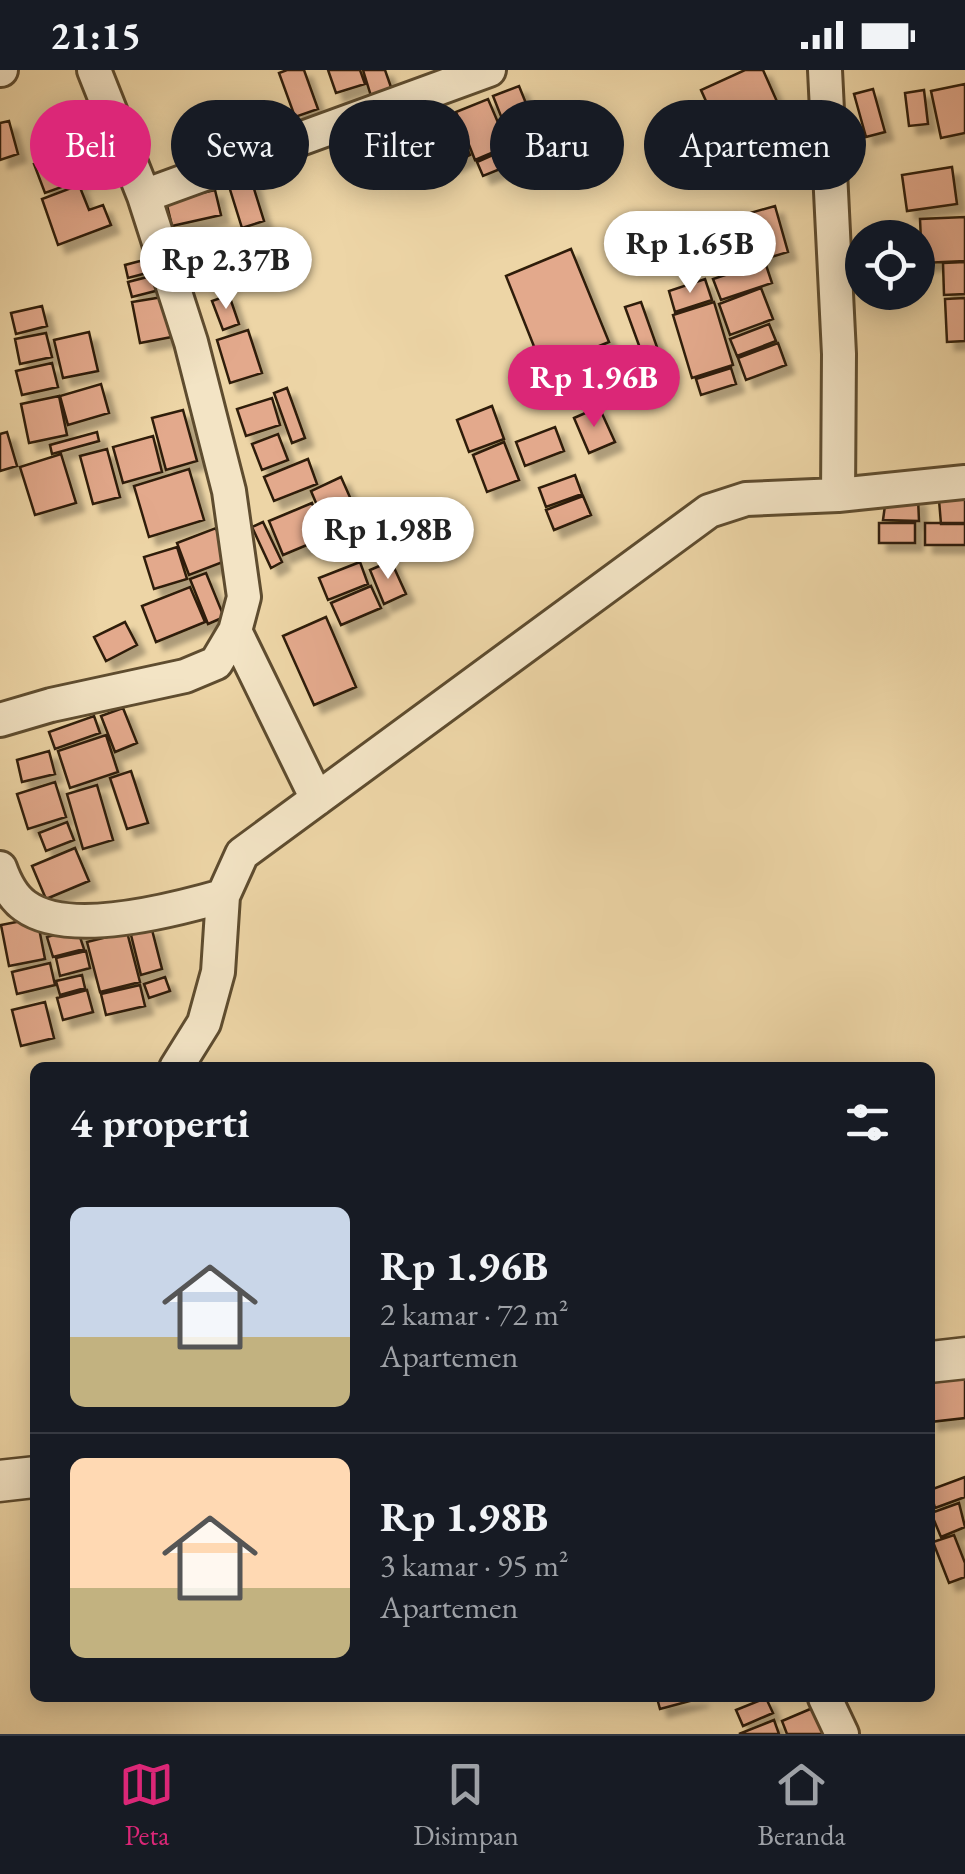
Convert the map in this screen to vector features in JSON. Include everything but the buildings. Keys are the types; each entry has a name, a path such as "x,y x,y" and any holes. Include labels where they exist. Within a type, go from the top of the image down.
{"street":[{"path":"0,720 185,676 216,663 235,631 244,597 228,491 192,342 144,196 94,70"},
{"path":"144,196 489,70"},
{"path":"824,70 838,354 838,495"},
{"path":"180,1062 204,1023 218,972 223,896 242,854 710,510 746,499 838,495 965,482"},
{"path":"235,631 317,799"},
{"path":"0,868 12,893 24,906 54,920 98,920 190,906 223,896"},
{"path":"935,1361 965,1358"},
{"path":"0,1481 30,1478"},
{"path":"827,1702 842,1734"}]}
